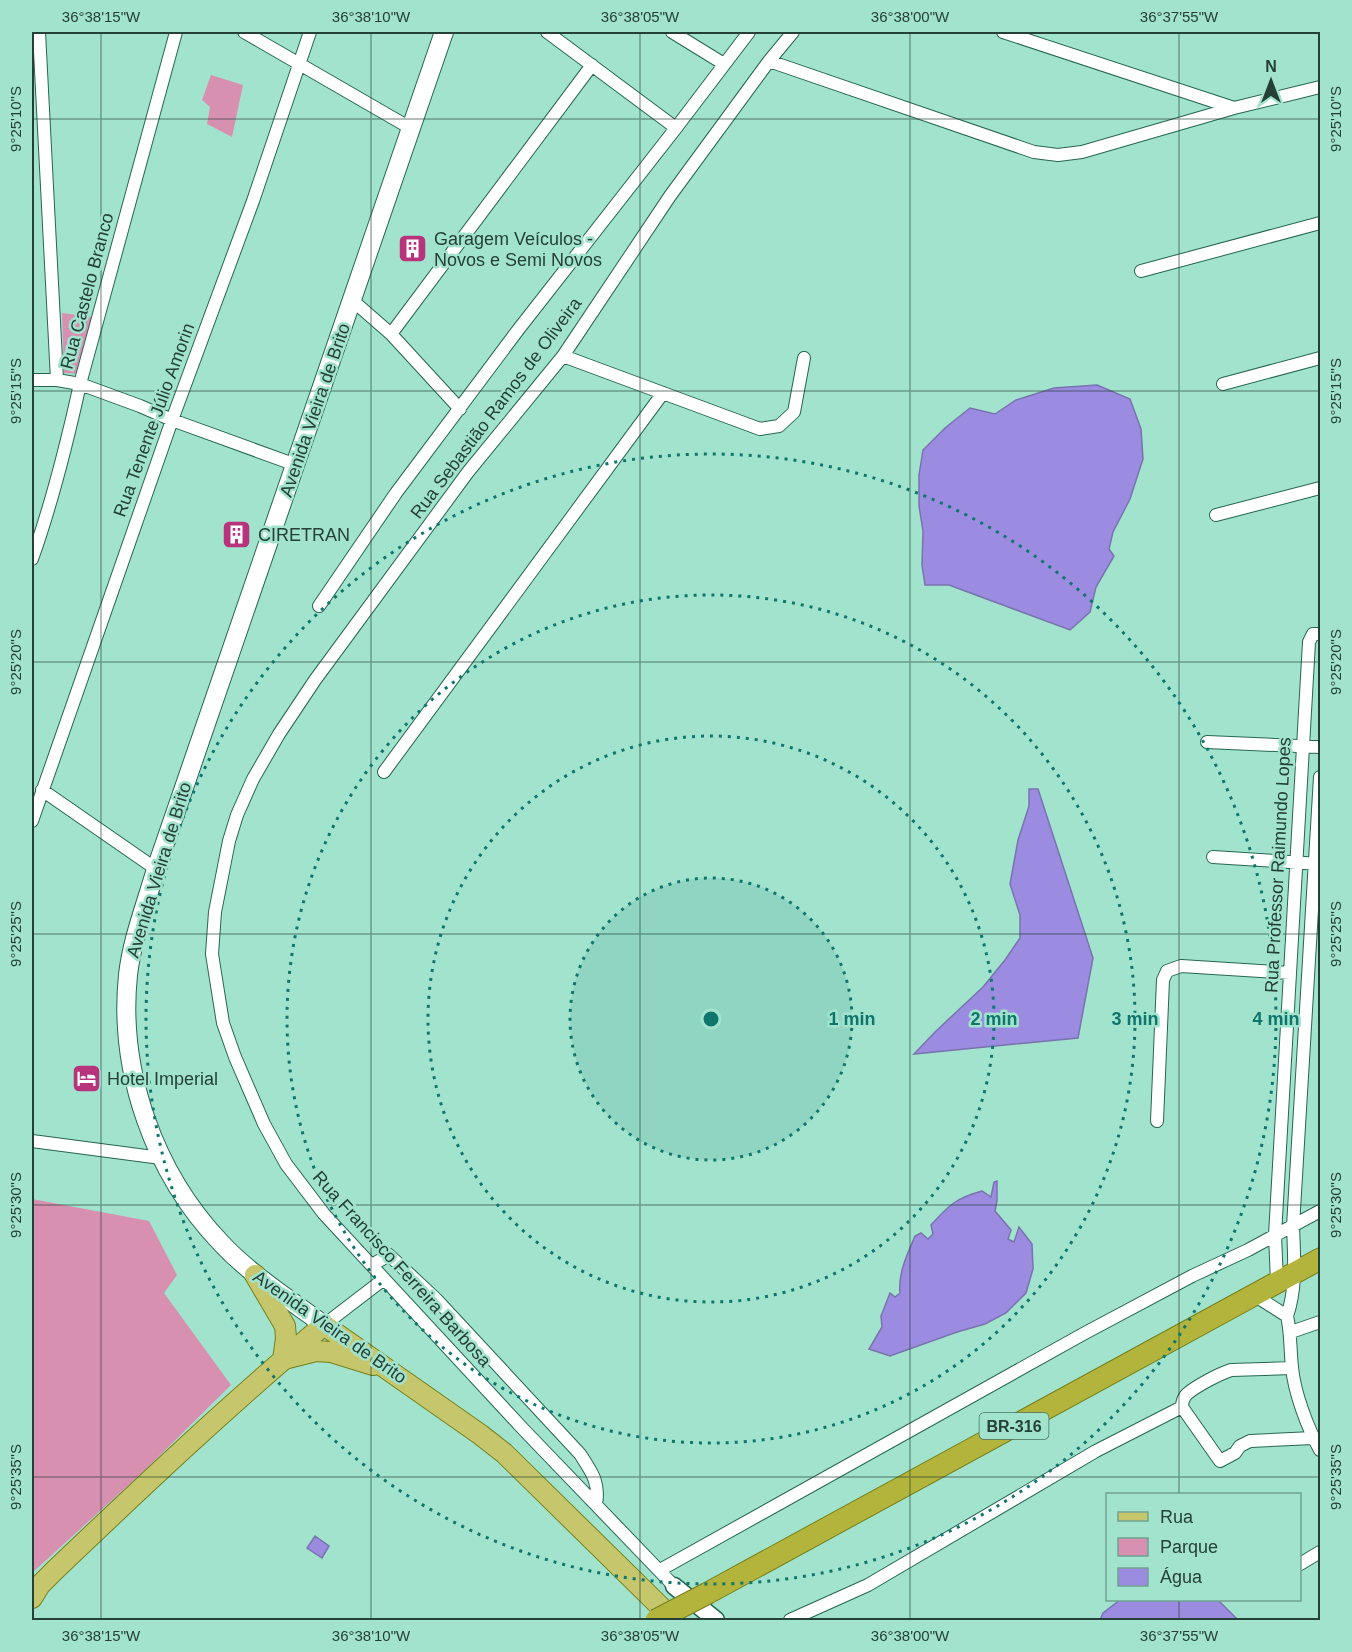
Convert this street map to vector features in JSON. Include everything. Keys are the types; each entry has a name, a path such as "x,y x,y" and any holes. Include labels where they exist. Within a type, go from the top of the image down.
{"highway":[{"name":"BR-316","path":"656,1620 1320,1259"}],"main road":[{"name":"Avenida Vieira de Brito","path":"444,32 156,869 132,953 128,976 127,1018 130,1056 138,1095 161,1158 190,1205 219,1242 255,1275 504,1453 674,1620"},
{"path":"255,1275 285,1326 283,1360"},
{"path":"32,1598 55,1570 180,1452 324,1325"},
{"path":"283,1360 316,1351 331,1352 393,1372"}],"street":[{"path":"39,32 57,380"},
{"name":"Rua Castelo Branco","path":"32,559 36,537 72,421 80,384 176,32"},
{"path":"244,32 412,129"},
{"name":"Rua Tenente Júlio Amorin","path":"32,821 172,420 253,201 310,32"},
{"path":"547,32 676,129"},
{"path":"672,32 724,64"},
{"name":"Rua Sebastião Ramos de Oliveira","path":"319,606 396,493 518,330 676,129 748,32"},
{"name":"Rua Sebastião Ramos de Oliveira","path":"253,779 279,734 315,680 468,472 563,356 670,196 793,32"},
{"path":"1003,32 1234,108"},
{"path":"769,62 1034,152 1058,155 1082,152 1234,108 1320,87"},
{"path":"391,334 592,65"},
{"path":"1141,271 1320,223"},
{"path":"352,300 391,334 460,409"},
{"path":"563,356 760,429 780,426 794,412 804,358"},
{"path":"1223,384 1320,358"},
{"path":"32,380 57,380 80,384 296,465"},
{"path":"384,772 663,393"},
{"path":"1216,515 1320,488"},
{"name":"Rua Professor Raimundo Lopes","path":"1286,1277 1275,1235 1309,642 1313,634 1320,634"},
{"path":"1207,742 1320,747"},
{"name":"Rua Professor Raimundo Lopes","path":"1286,1277 1293,1226 1315,977 1320,777"},
{"name":"Rua Francisco Ferreira Barbosa","path":"253,779 237,815 229,841 214,912 212,954 223,1023 260,1115 286,1164 324,1214 524,1430 674,1586"},
{"path":"42,790 156,869"},
{"path":"1213,857 1318,864"},
{"path":"1157,1120 1163,980 1167,971 1181,966 1290,973"},
{"path":"32,1141 161,1158"},
{"path":"660,1570 1085,1333 1320,1211"},
{"path":"372,1265 389,1255 437,1300 580,1454 595,1478 598,1494 596,1504"},
{"path":"1286,1277 1290,1306 1287,1316 1291,1332 1294,1384 1313,1438 1320,1450"},
{"path":"324,1325 384,1279"},
{"path":"1254,1295 1287,1316"},
{"path":"1291,1332 1320,1322"},
{"path":"1292,1368 1231,1370 1222,1373 1185,1395 1182,1407 1220,1461 1235,1453 1240,1446 1250,1442 1313,1438"},
{"path":"790,1620 868,1585 1096,1451 1182,1407"},
{"path":"1301,1563 1320,1552"},
{"path":"674,1586 716,1620"}],"green space":[{"path":"211,75 243,85 232,137 207,124 210,107 202,100"},
{"path":"62,313 94,317 79,374 64,373"},
{"path":"32,1199 149,1221 177,1275 164,1293 231,1385 145,1470 32,1573"}],"water":[{"path":"1097,385 1130,399 1141,429 1143,459 1130,499 1113,532 1109,549 1114,556 1096,587 1090,612 1070,630 949,585 925,585 922,565 923,531 919,506 919,475 923,450 970,408 995,414 1016,400 1054,388"},
{"path":"1029,789 1038,789 1093,958 1078,1038 914,1054 983,987 1020,938 1020,915 1010,884 1018,840 1029,806"},
{"path":"997,1181 995,1211 1011,1230 1008,1239 1014,1242 1019,1227 1032,1244 1033,1269 1026,1293 1006,1313 985,1324 890,1356 869,1349 882,1327 881,1316 890,1293 895,1297 900,1293 902,1271 915,1236 921,1233 928,1239 933,1234 931,1225 959,1200 982,1191 991,1197 994,1182"},
{"path":"315,1536 329,1546 322,1558 307,1548"},
{"path":"1119,1601 1219,1601 1238,1620 1100,1620 1103,1613"}],"place":[{"name":"Garagem Veículos - Novos e Semi Novos","path":"413,249"},
{"name":"CIRETRAN","path":"237,535"},
{"name":"Hotel Imperial","path":"86,1079"}]}
